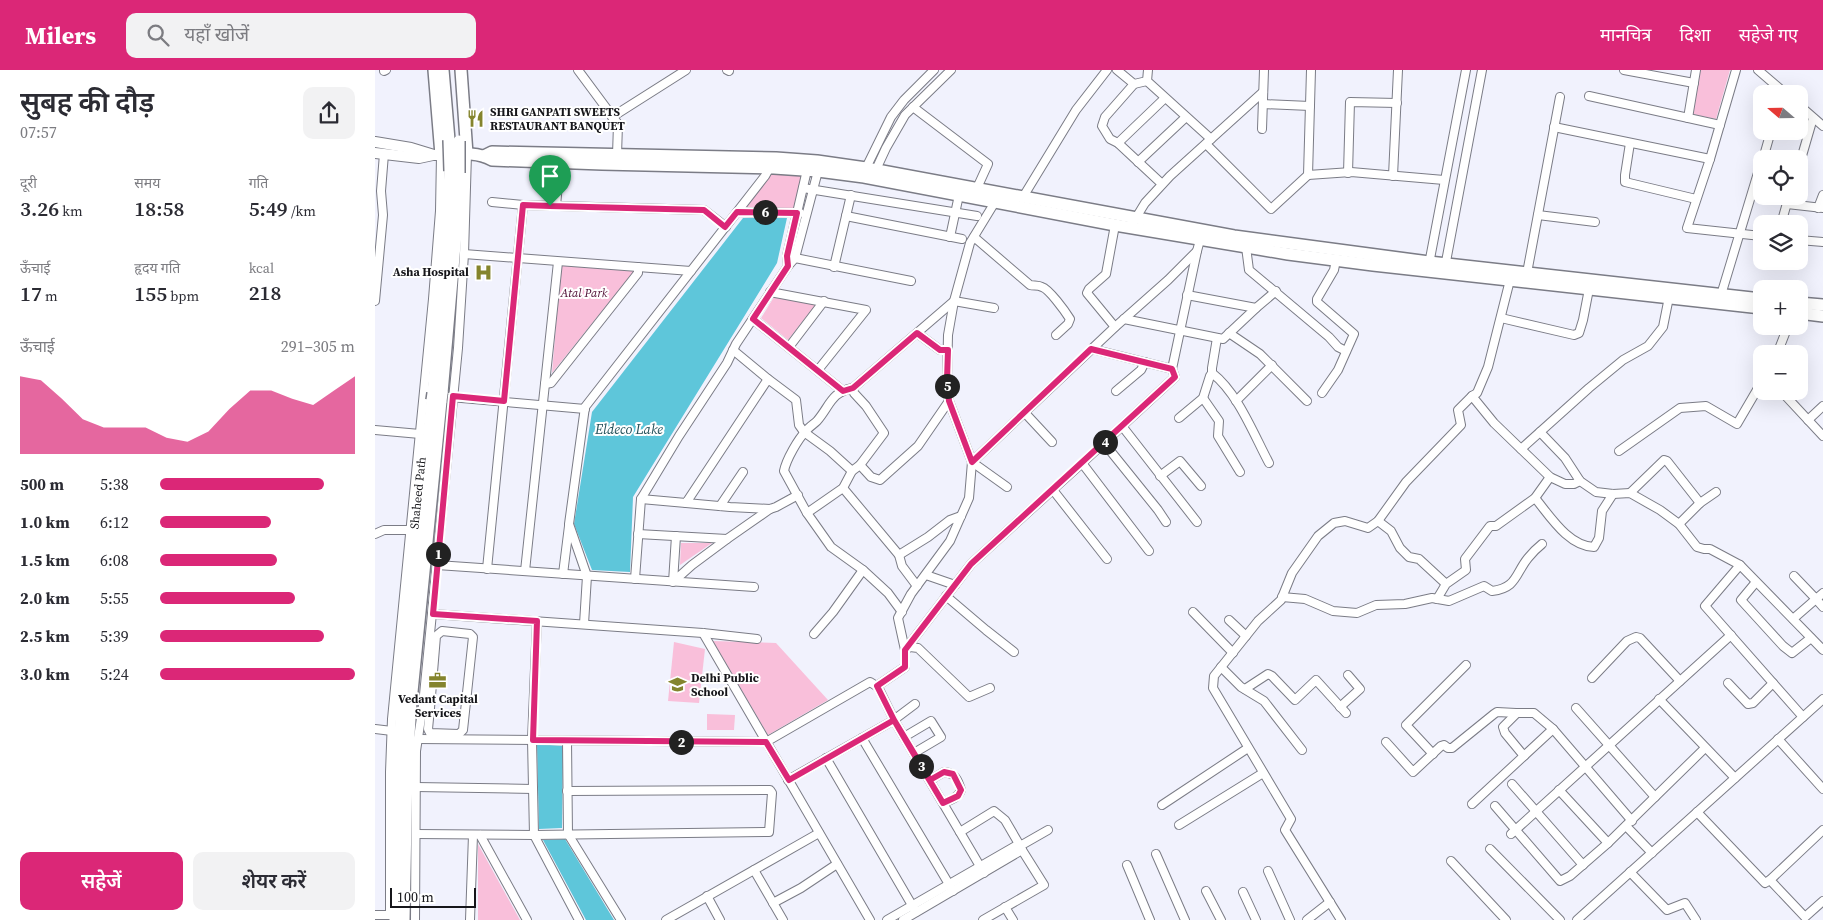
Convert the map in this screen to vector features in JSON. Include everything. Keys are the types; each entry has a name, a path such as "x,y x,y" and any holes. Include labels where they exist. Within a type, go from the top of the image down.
{"highway":[{"path":"433,70 438,155 469,154 485,156 492,160 556,163 770,168 869,173 977,188 1023,197 1200,240 1335,260 1527,273 1753,298"},
{"name":"Shaheed Path","path":"443,70 454,140"},
{"name":"Shaheed Path","path":"404,920 407,769 411,702 437,396 447,226 455,172 453,70"},
{"path":"461,70 469,154"},
{"path":"485,156 492,152 775,158 817,161 959,195 1115,225 1133,223 1234,236 1428,267"},
{"path":"1445,268 1510,280 1753,307"},
{"path":"1808,304 1823,306"},
{"path":"1808,314 1823,316"},
{"name":"Shaheed Path","path":"392,918 403,700 437,396"}],"main road":[{"path":"375,142 438,155"},
{"path":"380,154 419,158 438,155"}],"street":[{"path":"375,915 392,918 390,772 392,731 420,434 437,396 464,254 469,154 466,70"},
{"path":"578,70 618,124 617,156"},
{"path":"612,117 686,70"},
{"path":"869,173 891,116 934,70"},
{"path":"869,173 905,115 951,70"},
{"path":"1023,197 1076,110 1107,70"},
{"path":"1117,70 1134,84"},
{"path":"1147,81 1148,70"},
{"path":"1262,129 1265,70"},
{"path":"1308,175 1311,70"},
{"path":"1393,176 1398,70"},
{"path":"1428,267 1466,70"},
{"path":"1445,268 1482,70"},
{"path":"1624,70 1667,74 1694,83"},
{"path":"1687,118 1696,70"},
{"path":"1736,70 1710,159 1687,228 1753,235"},
{"path":"1759,70 1775,85"},
{"path":"1147,81 1134,84 1105,117 1102,126 1110,139 1118,143 1162,184"},
{"path":"1147,81 1186,116 1271,209 1308,175 1348,172 1445,180"},
{"path":"1133,223 1145,203 1162,184 1263,92"},
{"path":"1589,96 1720,125"},
{"path":"1527,273 1560,97"},
{"path":"1118,143 1165,98"},
{"path":"1348,172 1351,102 1397,103"},
{"path":"1263,104 1310,106"},
{"path":"913,107 988,164 977,188"},
{"path":"1808,113 1823,126"},
{"path":"1138,162 1186,116"},
{"path":"1804,150 1813,118"},
{"path":"1554,127 1710,159"},
{"path":"1630,143 1625,182 1696,199"},
{"path":"375,301 379,226 383,215 379,171 380,154"},
{"path":"430,664 436,636 442,631 470,634 473,637 463,730 459,734 430,733 427,729 426,708 437,565 440,210 438,155"},
{"path":"553,206 556,163"},
{"path":"563,574 585,409 770,168"},
{"path":"788,266 787,256 803,188 813,170"},
{"path":"635,579 641,499 770,292 795,258 813,189 813,170"},
{"path":"803,188 977,216"},
{"path":"1721,295 1753,190"},
{"path":"950,237 959,195"},
{"path":"1808,205 1821,208 1823,195"},
{"path":"834,267 851,196"},
{"path":"492,202 523,205 704,210 725,227"},
{"path":"877,686 905,667 905,650 898,618 917,586 950,541 969,498 972,462 949,401 947,380 948,335 954,301 970,243 995,202"},
{"path":"487,569 523,205"},
{"path":"737,212 806,214"},
{"path":"1538,215 1595,222"},
{"path":"846,216 962,239"},
{"path":"1115,225 1106,274 1089,289 1087,294 1115,327"},
{"path":"974,237 1030,285 1043,287 1052,297 1070,319 1068,324 1056,335"},
{"path":"905,650 971,564 1175,377 1172,369 1200,240"},
{"path":"1808,241 1823,242"},
{"path":"1245,247 1249,270 1276,291 1338,347 1346,351"},
{"path":"972,462 1197,251"},
{"path":"464,254 691,271"},
{"path":"795,258 834,267 911,280"},
{"path":"1322,393 1338,370 1354,334 1317,302 1333,270 1335,260"},
{"path":"525,571 558,262"},
{"path":"545,384 551,383 558,375 638,274 638,267"},
{"path":"1341,920 1285,830 1291,819 1213,688 1214,676 1258,621 1282,597 1292,573 1318,536 1333,523 1345,521 1368,528 1378,521 1406,482 1461,425 1458,410 1477,393 1488,367 1510,280"},
{"path":"1501,318 1575,335 1579,333 1583,320 1589,289"},
{"path":"1123,319 1180,332 1223,339 1276,291"},
{"path":"770,292 866,310 818,370"},
{"path":"1187,295 1257,308"},
{"path":"1521,449 1616,366 1648,346 1663,327 1669,297"},
{"path":"789,347 824,301"},
{"path":"954,301 994,308"},
{"path":"902,612 888,593 863,570 831,547 807,513 784,471 785,464 804,432 816,422 831,400 843,391 853,388 954,301"},
{"path":"753,319 843,391"},
{"path":"917,333 940,350 948,350"},
{"path":"1229,333 1260,354 1307,401"},
{"path":"1217,338 1212,368 1213,373 1236,401 1269,463"},
{"path":"1091,349 1172,369"},
{"path":"733,350 796,400 799,425 804,432 852,470"},
{"path":"1116,391 1141,370 1145,362"},
{"path":"1236,401 1272,365"},
{"path":"1179,418 1203,398 1210,376 1213,373"},
{"path":"686,503 768,379"},
{"path":"807,513 843,488 852,470 859,465 884,433 853,388"},
{"path":"437,396 585,409"},
{"path":"1472,396 1494,423 1550,478 1565,484 1574,484 1580,481"},
{"path":"1619,451 1680,408 1707,406 1737,424 1753,397"},
{"path":"1203,398 1219,420 1218,436 1240,472"},
{"path":"1790,400 1823,436"},
{"path":"859,465 871,477 880,480 918,446 949,401"},
{"path":"1809,420 1823,406"},
{"path":"1025,413 1052,442"},
{"path":"1122,426 1197,522"},
{"path":"375,430 420,434"},
{"path":"1540,432 1565,458 1580,481 1597,492 1613,494 1630,493 1660,510 1679,524 1697,547 1710,549 1740,565 1823,650"},
{"path":"1104,443 1166,522"},
{"path":"1630,493 1664,460 1667,461 1700,503"},
{"path":"1160,476 1180,461 1201,486"},
{"path":"972,462 1007,487"},
{"path":"1082,463 1149,551"},
{"path":"720,506 743,472"},
{"path":"1437,599 1446,584 1466,570 1465,560 1490,526 1496,526 1535,498 1550,478"},
{"path":"843,488 899,555 903,566 917,586"},
{"path":"1053,490 1107,559"},
{"path":"1679,524 1700,503 1715,492"},
{"path":"1535,498 1557,526 1575,541 1591,548 1594,547 1599,538 1602,512 1613,494"},
{"path":"673,582 692,565 770,509 798,496"},
{"path":"641,499 770,509"},
{"path":"899,555 928,537 950,520 961,516"},
{"path":"1378,521 1391,531 1409,557 1419,560 1445,583"},
{"path":"569,524 587,576 584,624"},
{"path":"375,534 384,530 411,530"},
{"path":"638,534 727,539"},
{"path":"673,582 676,536"},
{"path":"1282,597 1305,599 1333,612 1357,613 1376,605 1405,604 1432,598 1449,601 1484,586 1492,591 1499,590 1515,581 1527,558 1542,544"},
{"path":"437,565 754,587"},
{"path":"1740,565 1705,606 1803,716"},
{"path":"814,634 833,612 863,570"},
{"path":"926,575 955,585"},
{"path":"1794,576 1823,607"},
{"path":"1756,582 1741,600 1783,646 1792,653 1811,638"},
{"path":"1793,619 1823,593"},
{"path":"947,596 1014,652"},
{"path":"1193,612 1233,653"},
{"path":"433,614 703,633 757,639"},
{"path":"1229,620 1246,636"},
{"path":"537,621 533,740 534,835 579,920"},
{"path":"703,633 870,920"},
{"path":"1513,832 1731,635"},
{"path":"1592,678 1627,641 1636,637 1640,638 1680,681"},
{"path":"905,650 910,647 918,648 969,697 990,688"},
{"path":"1433,754 1406,725 1466,665"},
{"path":"1221,667 1245,689 1264,701 1303,750"},
{"path":"1245,689 1268,674 1273,676 1295,700 1316,680 1343,710 1360,689 1348,675"},
{"path":"418,739 766,742 870,682 877,686 904,737 982,870"},
{"path":"1728,683 1747,704 1753,703 1773,683"},
{"path":"1659,699 1735,778"},
{"path":"1577,920 1823,699"},
{"path":"789,780 894,719 915,704"},
{"path":"415,920 416,751 426,708"},
{"path":"1576,708 1655,797"},
{"path":"1386,742 1413,772 1444,745 1452,748 1497,712 1534,713 1553,729 1586,766 1651,853"},
{"path":"1517,713 1503,727 1505,733 1524,756"},
{"path":"904,737 931,721 941,737 914,753"},
{"path":"375,729 392,731"},
{"path":"1471,804 1553,729"},
{"path":"862,738 951,888"},
{"path":"1778,739 1823,788"},
{"path":"567,741 568,834 621,920"},
{"path":"1162,805 1248,748"},
{"path":"1495,806 1513,832 1560,880 1570,876 1608,843 1705,748"},
{"path":"827,758 915,909"},
{"path":"930,780 944,772 953,774 957,778 961,793 943,803"},
{"path":"1179,825 1263,773"},
{"path":"1512,784 1583,865"},
{"path":"416,787 533,788"},
{"path":"415,834 534,835 769,832 772,793 770,790 567,791"},
{"path":"1559,790 1608,843"},
{"path":"960,832 995,811 1005,820 1044,885 983,920"},
{"path":"1697,812 1765,883 1823,830"},
{"path":"887,920 915,909 1048,830"},
{"path":"666,920 819,833"},
{"path":"470,920 476,835"},
{"path":"476,835 527,920"},
{"path":"1490,849 1560,920"},
{"path":"1156,854 1185,920"},
{"path":"1451,861 1506,920"},
{"path":"773,903 801,888 837,864"},
{"path":"1127,866 1151,920"},
{"path":"753,870 773,903 780,919"},
{"path":"1268,871 1290,920"},
{"path":"1630,872 1667,910 1685,903 1695,920"},
{"path":"1770,880 1806,919 1823,901"},
{"path":"1206,891 1221,920"},
{"path":"1243,892 1256,920"},
{"path":"707,896 721,920"},
{"path":"1307,920 1330,902"},
{"path":"1005,907 1013,920"},
{"path":"903,920 915,909"}],"green space":[{"path":"1700,70 1730,70 1716,119 1692,114"},
{"path":"771,170 804,172 795,210 742,210"},
{"name":"Atal Park","path":"561,265 635,270 552,373"},
{"path":"774,297 816,304 788,340 761,318"},
{"path":"681,543 712,543 680,565"},
{"path":"713,641 776,643 828,700 768,735"},
{"path":"674,642 705,649 699,703 668,701"},
{"path":"707,714 735,715 734,730 707,730"},
{"path":"478,844 520,920 478,920"}],"water":[{"name":"Eldeco Lake","path":"743,218 787,218 777,263 633,497 630,572 592,570 574,524 592,412"},
{"path":"537,744 563,746 562,828 539,829"},
{"path":"565,839 614,920 586,920 543,840"}],"place":[{"name":"SHRI GANPATI SWEETS RESTAURANT BANQUET","path":"476,119"},
{"name":"Asha Hospital","path":"483,272"},
{"name":"Vedant Capital Services","path":"438,680"},
{"name":"Delhi Public School","path":"677,685"}],"route":[{"path":"550,206 523,205 504,401 453,396 433,614 537,621 533,689 533,740 766,742 789,780 894,720 943,803 958,796 961,790 957,778 953,774 944,772 930,780 894,720 877,686 905,667 905,650 971,564 1175,377 1175,373 1172,369 1091,349 972,462 949,401 947,380 948,350 940,350 917,333 853,388 843,391 753,319 788,266 787,256 797,213 737,212 725,227 704,210 550,206"}]}
